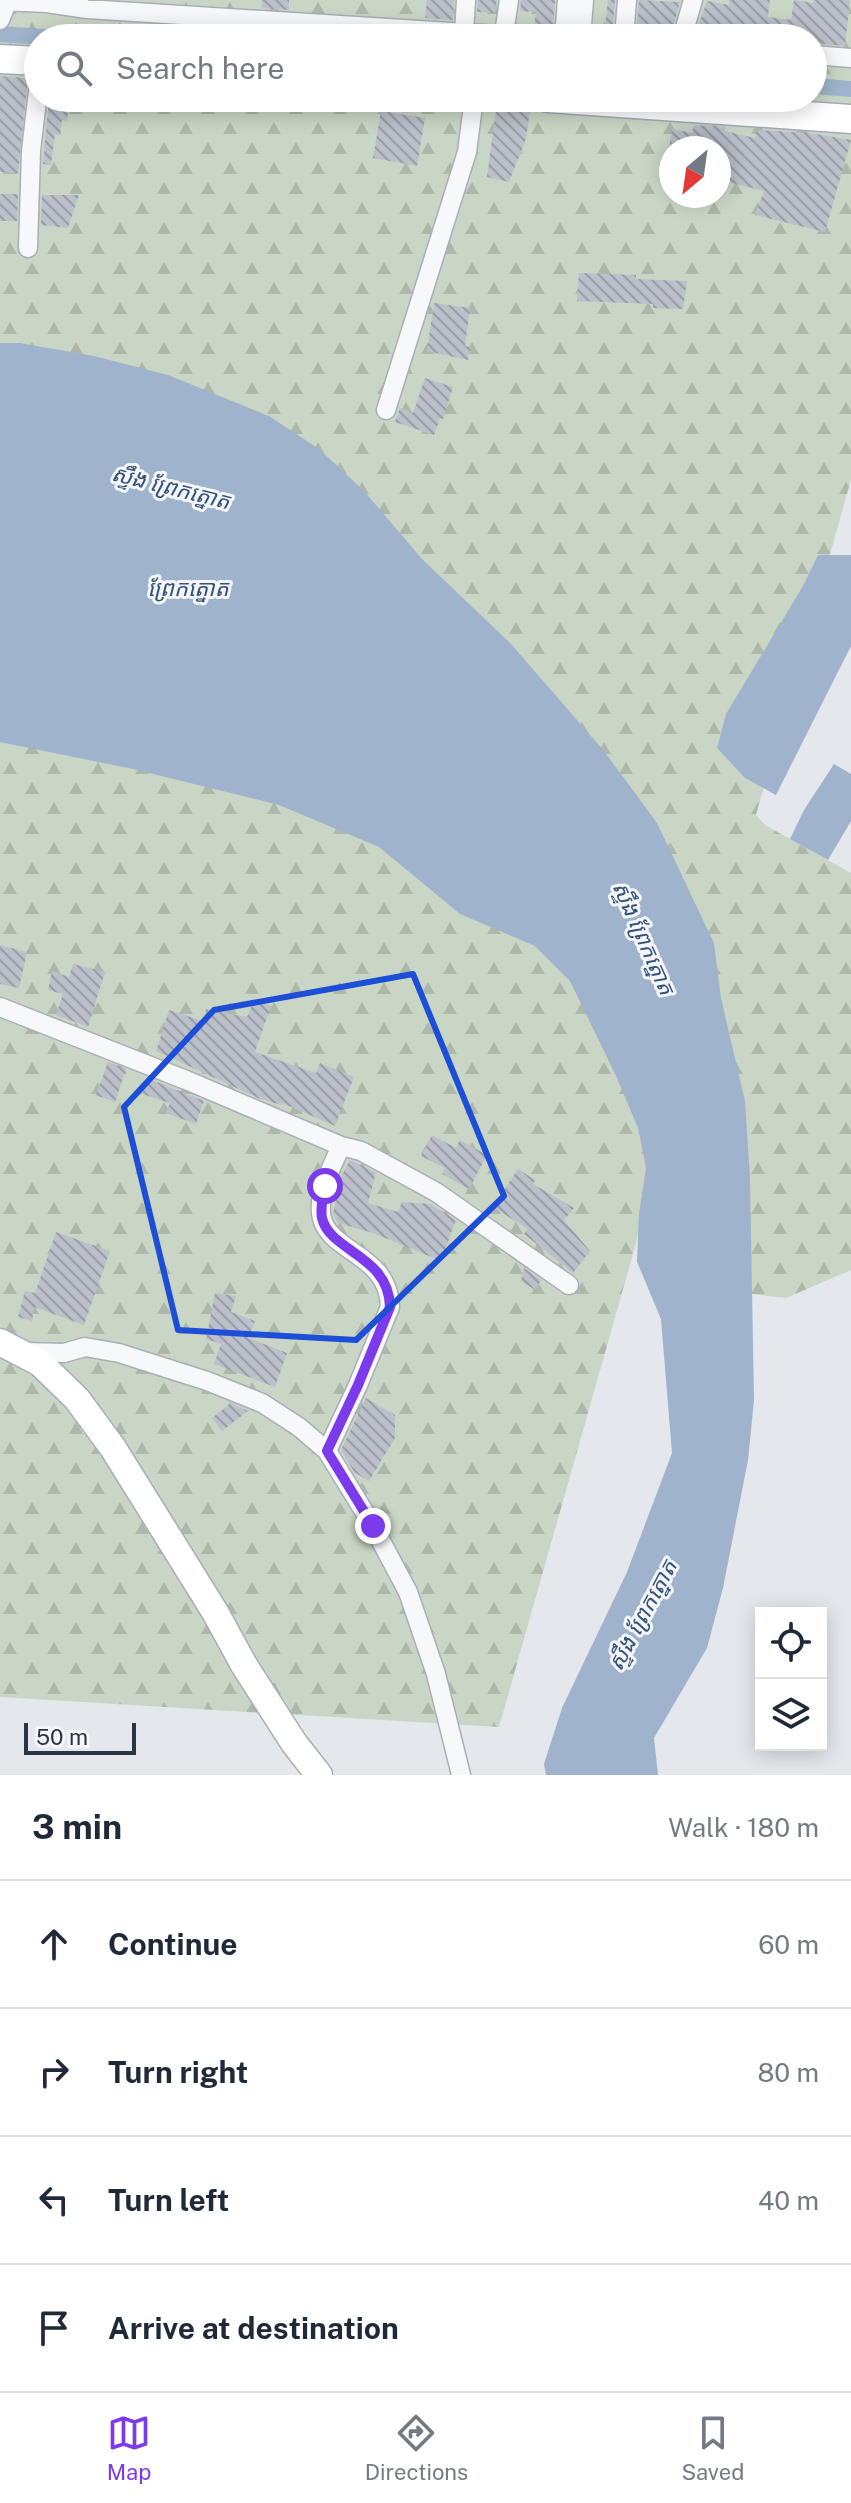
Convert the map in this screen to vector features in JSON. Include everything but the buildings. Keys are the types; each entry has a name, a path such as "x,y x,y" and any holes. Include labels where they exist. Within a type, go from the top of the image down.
{"main road":[{"path":"0,59 24,60"},
{"path":"778,112 851,119"},
{"path":"11,1347 40,1363 77,1399 113,1448 215,1612 244,1665 294,1743 319,1775"}],"street":[{"path":"465,24 466,0"},
{"path":"505,24 509,0"},
{"path":"565,24 567,0"},
{"path":"582,24 584,0"},
{"path":"625,24 627,0"},
{"path":"686,24 693,0"},
{"path":"3,7 47,3 221,24"},
{"path":"827,56 851,58"},
{"path":"28,248 36,112"},
{"path":"386,410 467,152 472,112"},
{"path":"0,1007 186,1080 341,1146 361,1151 436,1192 569,1285"},
{"path":"327,1451 390,1307 386,1283 329,1231 322,1219 325,1186 341,1146"},
{"path":"11,1347 64,1353 85,1347 119,1353 207,1381 262,1403 299,1427 327,1451 373,1526 408,1592 436,1674 461,1775"}],"highlighted area":[{"path":"413,974 504,1196 356,1340 178,1330 124,1107 214,1010"}],"green space":[{"path":"0,0 851,0 851,480 756,815 765,825 851,873 851,1270 786,1298 752,1294 750,1247 716,961 499,1727 0,1697"}],"water":[{"name":"ព្រែកត្នោត","path":"0,343 20,343 94,356 168,375 269,416 319,449 364,491 422,559 511,644 604,751 657,823 714,943 721,998 745,1101 750,1178 754,1400 748,1460 723,1588 707,1648 654,1738 658,1775 546,1775 544,1764 562,1708 627,1572 672,1453 661,1319 637,1262 639,1214 646,1168 638,1128 617,1078 570,981 535,946 460,914 379,847 279,805 133,769 0,742"},
{"path":"818,555 851,555 851,646 776,795 745,778 717,748 726,714 803,586"},
{"path":"834,764 851,774 851,821 828,860 790,839 804,810"}],"waterway":[{"path":"0,34 24,36"},
{"path":"827,87 851,89"}],"route":[{"path":"325,1186 322,1219 329,1231 377,1272 386,1283 389,1295 390,1307 327,1451 373,1526"}],"water label":[{"name":"ស្ទឹង ព្រែកត្នោត","path":"171,487"},
{"name":"ស្ទឹង ព្រែកត្នោត","path":"644,938"},
{"name":"ស្ទឹង ព្រែកត្នោត","path":"642,1615"}]}
